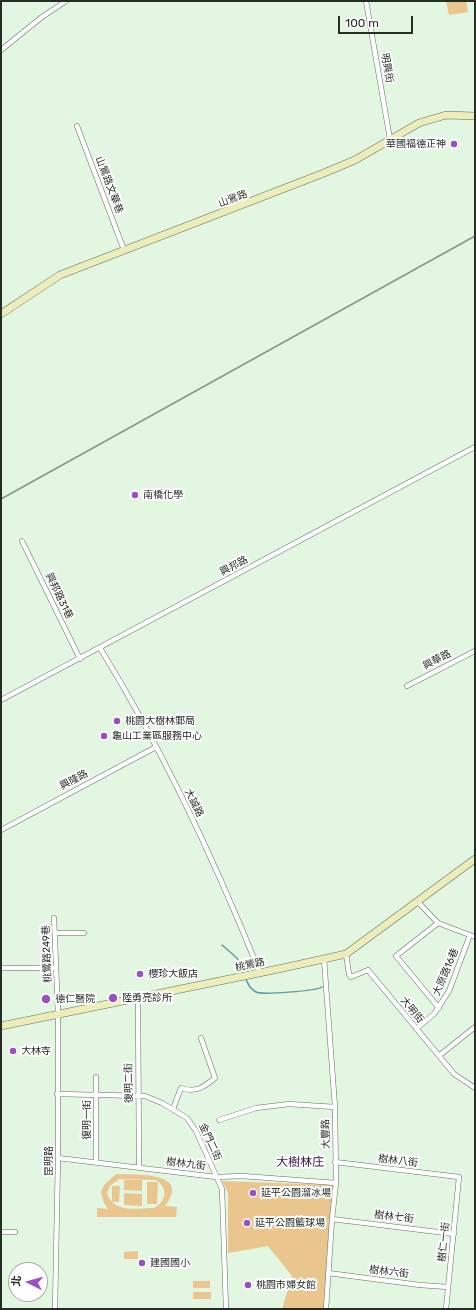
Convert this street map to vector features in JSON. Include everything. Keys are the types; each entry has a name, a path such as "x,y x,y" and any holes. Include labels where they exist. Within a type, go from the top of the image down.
{"street":[{"path":"1,50 42,17 66,1"},
{"name":"明興街","path":"366,1 390,139"},
{"name":"山鶯路","path":"1,314 60,275 355,160 420,123 446,115 475,116"},
{"name":"山鶯路文華巷","path":"77,126 124,250"},
{"name":"興邦路","path":"1,700 475,447"},
{"name":"興邦路31巷","path":"22,541 80,658"},
{"name":"大誠路","path":"100,648 134,702 231,901 260,973"},
{"name":"興華路","path":"406,686 475,651"},
{"name":"興隆路","path":"1,830 156,747"},
{"name":"桃鶯路","path":"1,1026 58,1013 324,960 346,954 475,859"},
{"path":"418,902 438,924 472,936"},
{"name":"桃鶯路249巷","path":"54,918 58,1013"},
{"path":"438,924 396,956 439,1008"},
{"path":"55,933 84,933"},
{"name":"大原路16巷","path":"416,1029 439,1008 449,991 472,936"},
{"name":"大明街","path":"346,954 349,974 351,977 368,970 434,1051 440,1055 454,1074 475,1088"},
{"name":"大豐路","path":"324,960 335,1107 336,1183 326,1309"},
{"path":"1,968 56,968"},
{"name":"復明二街","path":"138,998 139,1168"},
{"name":"昆明路","path":"55,1309 58,1158 58,1013"},
{"path":"440,1055 475,1027"},
{"path":"173,1109 181,1088 192,1091 204,1087 215,1078 201,1038"},
{"name":"復明一街","path":"96,1077 96,1162"},
{"name":"金門二街","path":"57,1094 145,1096 173,1109 187,1118 196,1131 222,1189 226,1309"},
{"path":"219,1120 256,1108 289,1104 335,1107"},
{"name":"樹林九街","path":"58,1158 216,1177 250,1176 336,1183"},
{"name":"樹林八街","path":"335,1162 459,1177"},
{"name":"樹仁一街","path":"446,1309 459,1177"},
{"name":"樹林七街","path":"332,1219 454,1234"},
{"path":"1,1232 15,1232"},
{"name":"樹林六街","path":"328,1273 420,1285 448,1287"}],"shaded area":[{"path":"446,1 466,1 468,12 449,15"},
{"path":"116,1174 147,1175 158,1177 167,1181 172,1186 171,1195 165,1206 177,1207 176,1217 97,1217 97,1208 108,1209 104,1203 101,1192 104,1185","holes":["119,1179 156,1180 163,1187 164,1198 154,1208 133,1209 120,1207 110,1200 107,1193 110,1186"]},
{"path":"124,1180 142,1180 142,1191 124,1190"},
{"path":"222,1181 333,1185 326,1309 282,1309 292,1276 268,1246 228,1253 228,1193"},
{"path":"147,1182 158,1182 157,1204 147,1204"},
{"path":"112,1186 120,1186 119,1202 112,1202"},
{"path":"124,1193 142,1194 142,1206 124,1205"},
{"path":"138,1251 138,1259 124,1259 124,1252"},
{"path":"193,1281 210,1281 210,1288 193,1288"},
{"path":"193,1292 211,1292 211,1299 193,1299"}],"waterway":[{"path":"222,945 237,958 244,974"},
{"path":"245,977 252,989 260,993 300,991 322,987"}],"railway":[{"path":"1,499 475,236"}],"place":[{"name":"華國福德正神","path":"454,144"},
{"name":"南橋化學","path":"135,495"},
{"name":"桃園大樹林郵局","path":"117,721"},
{"name":"龜山工業區服務中心","path":"104,736"},
{"name":"櫻珍大飯店","path":"140,974"},
{"name":"陸勇亮診所","path":"113,998"},
{"name":"德仁醫院","path":"46,999"},
{"name":"大林寺","path":"13,1051"},
{"name":"延平公園溜冰場","path":"253,1193"},
{"name":"延平公園籃球場","path":"247,1223"},
{"name":"建國國小","path":"142,1263"},
{"name":"桃園市婦女館","path":"248,1285"}],"district":[{"name":"大樹林庄","path":"300,1163"}]}
